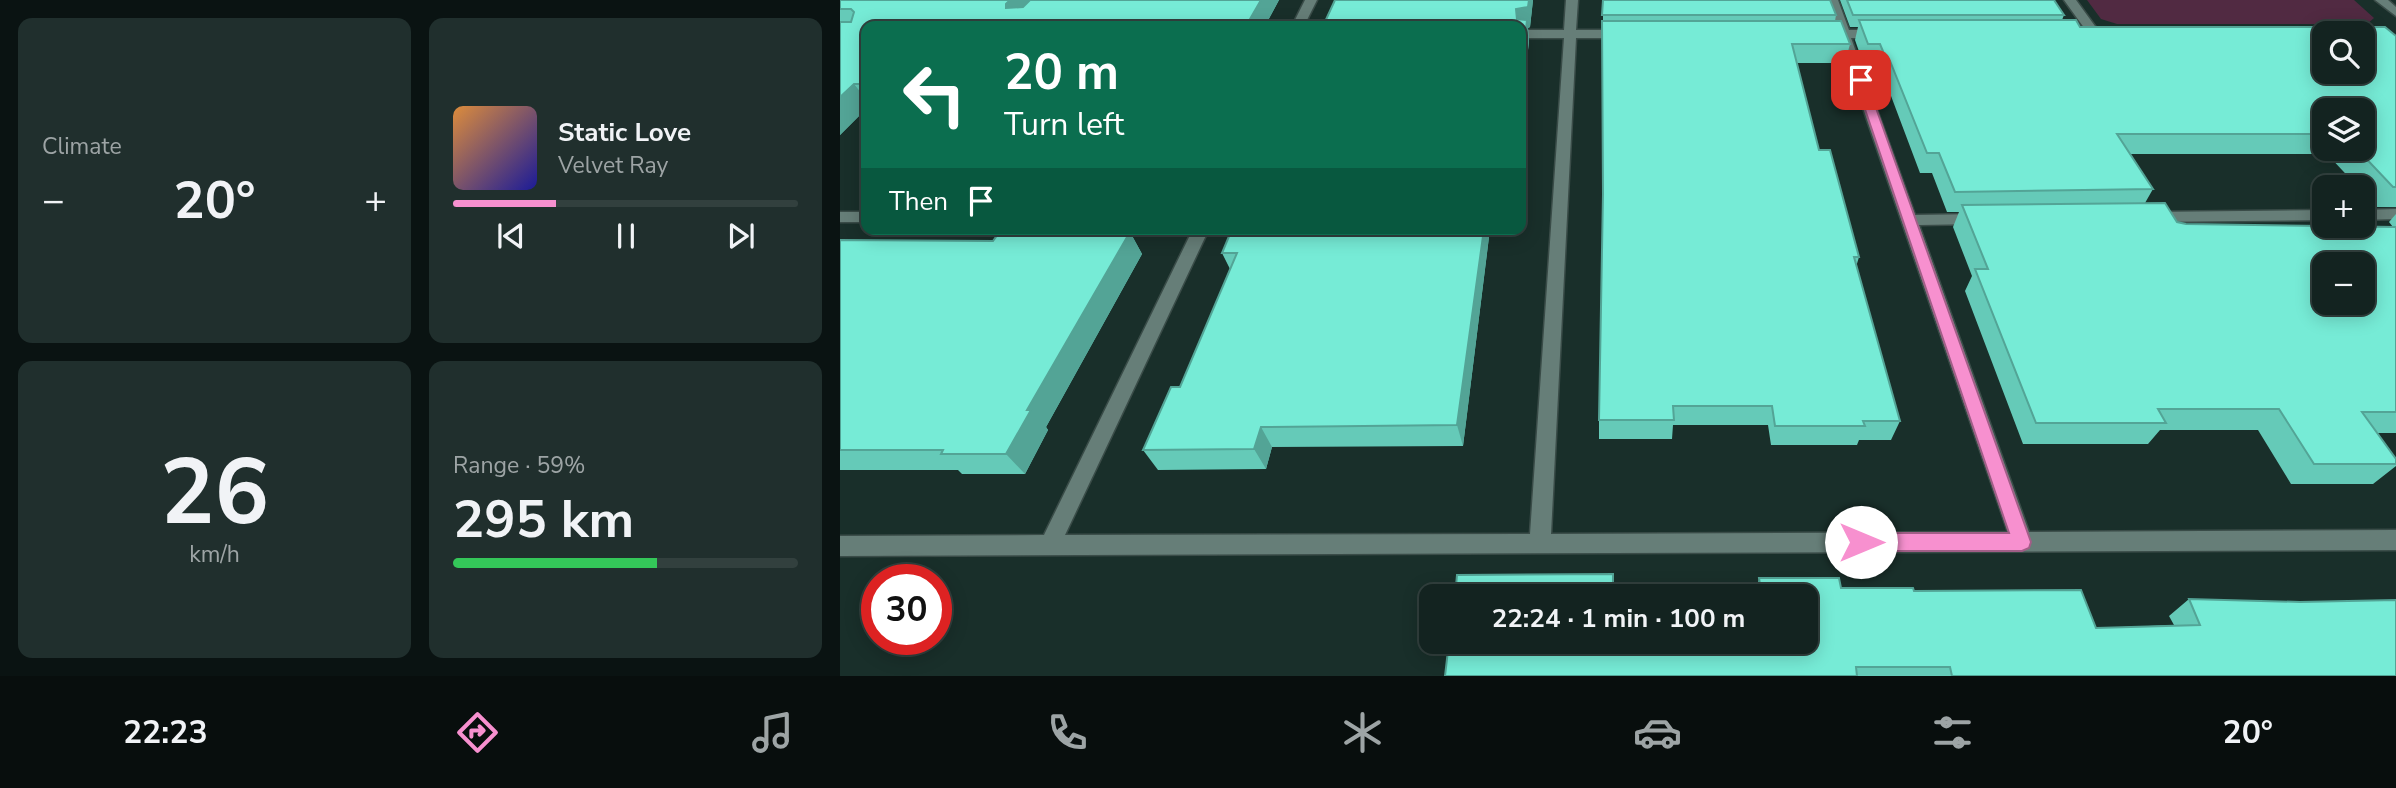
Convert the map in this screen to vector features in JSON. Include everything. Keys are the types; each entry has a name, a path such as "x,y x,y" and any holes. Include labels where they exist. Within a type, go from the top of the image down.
{"street":[{"path":"1300,21 1311,0"},
{"path":"1540,543 1572,0"},
{"path":"1832,0 2022,542"},
{"path":"2070,0 2094,33"},
{"path":"2382,0 2396,13"},
{"path":"2081,33 2108,33"},
{"path":"1526,34 1639,34"},
{"path":"1803,34 1886,34"},
{"path":"2375,215 2396,214"},
{"path":"2131,217 2312,215"},
{"path":"840,217 861,217"},
{"path":"1910,220 1992,219"},
{"path":"1050,545 1198,235"},
{"path":"840,546 2396,540"}],"shaded area":[{"path":"2087,0 2354,0 2374,18 2370,21 2312,21 2312,24 2117,24 2101,19"}],"building":[{"path":"840,0 1010,0 1006,8 1023,7 1030,0 1261,0 1249,21 861,21 861,84 854,84 840,97 840,22 851,22 854,12 851,9 840,9"},
{"path":"1335,0 1529,0 1528,7 1516,9 1517,19 1527,20 1526,29 1526,21 1325,21"},
{"path":"1603,0 1830,0 1836,15 1602,15"},
{"path":"1847,0 2054,0 2064,15 1853,15"},
{"path":"1859,20 2076,20 2080,27 2312,27 2312,84 2375,84 2375,27 2385,27 2396,36 2396,187 2368,161 2375,161 2375,98 2312,98 2312,134 2117,134 2153,189 1955,192 1939,153 1927,153 1890,61 1887,61 1880,44 1868,44"},
{"path":"1602,21 1841,21 1850,44 1792,44 1819,150 1830,150 1859,257 1854,257 1900,421 1863,421 1865,426 1775,426 1772,406 1673,406 1674,420 1599,420 1603,194"},
{"path":"2165,203 2177,222 2312,226 2312,238 2375,238 2375,227 2396,227 2396,412 2362,412 2396,459 2396,464 2314,464 2279,409 2158,409 2166,423 2036,423 1975,269 1988,269 1962,205"},
{"path":"997,235 1128,235 1027,410 1031,410 1006,454 941,454 943,450 840,450 840,240 993,241"},
{"path":"1230,235 1483,235 1457,425 1261,427 1254,449 1143,450 1171,387 1180,387 1237,253 1222,253"},
{"path":"1613,574 1613,584 1456,584 1457,575"},
{"path":"1759,578 1839,578 1841,588 1913,588 1914,591 2081,590 2096,628 2200,625 2189,599 2300,602 2396,600 2396,676 1952,676 1950,667 1856,667 1857,676 1445,676 1448,654 1818,654 1818,584 1760,584"}],"route":[{"path":"1861,80 2022,542 1861,542"}]}
